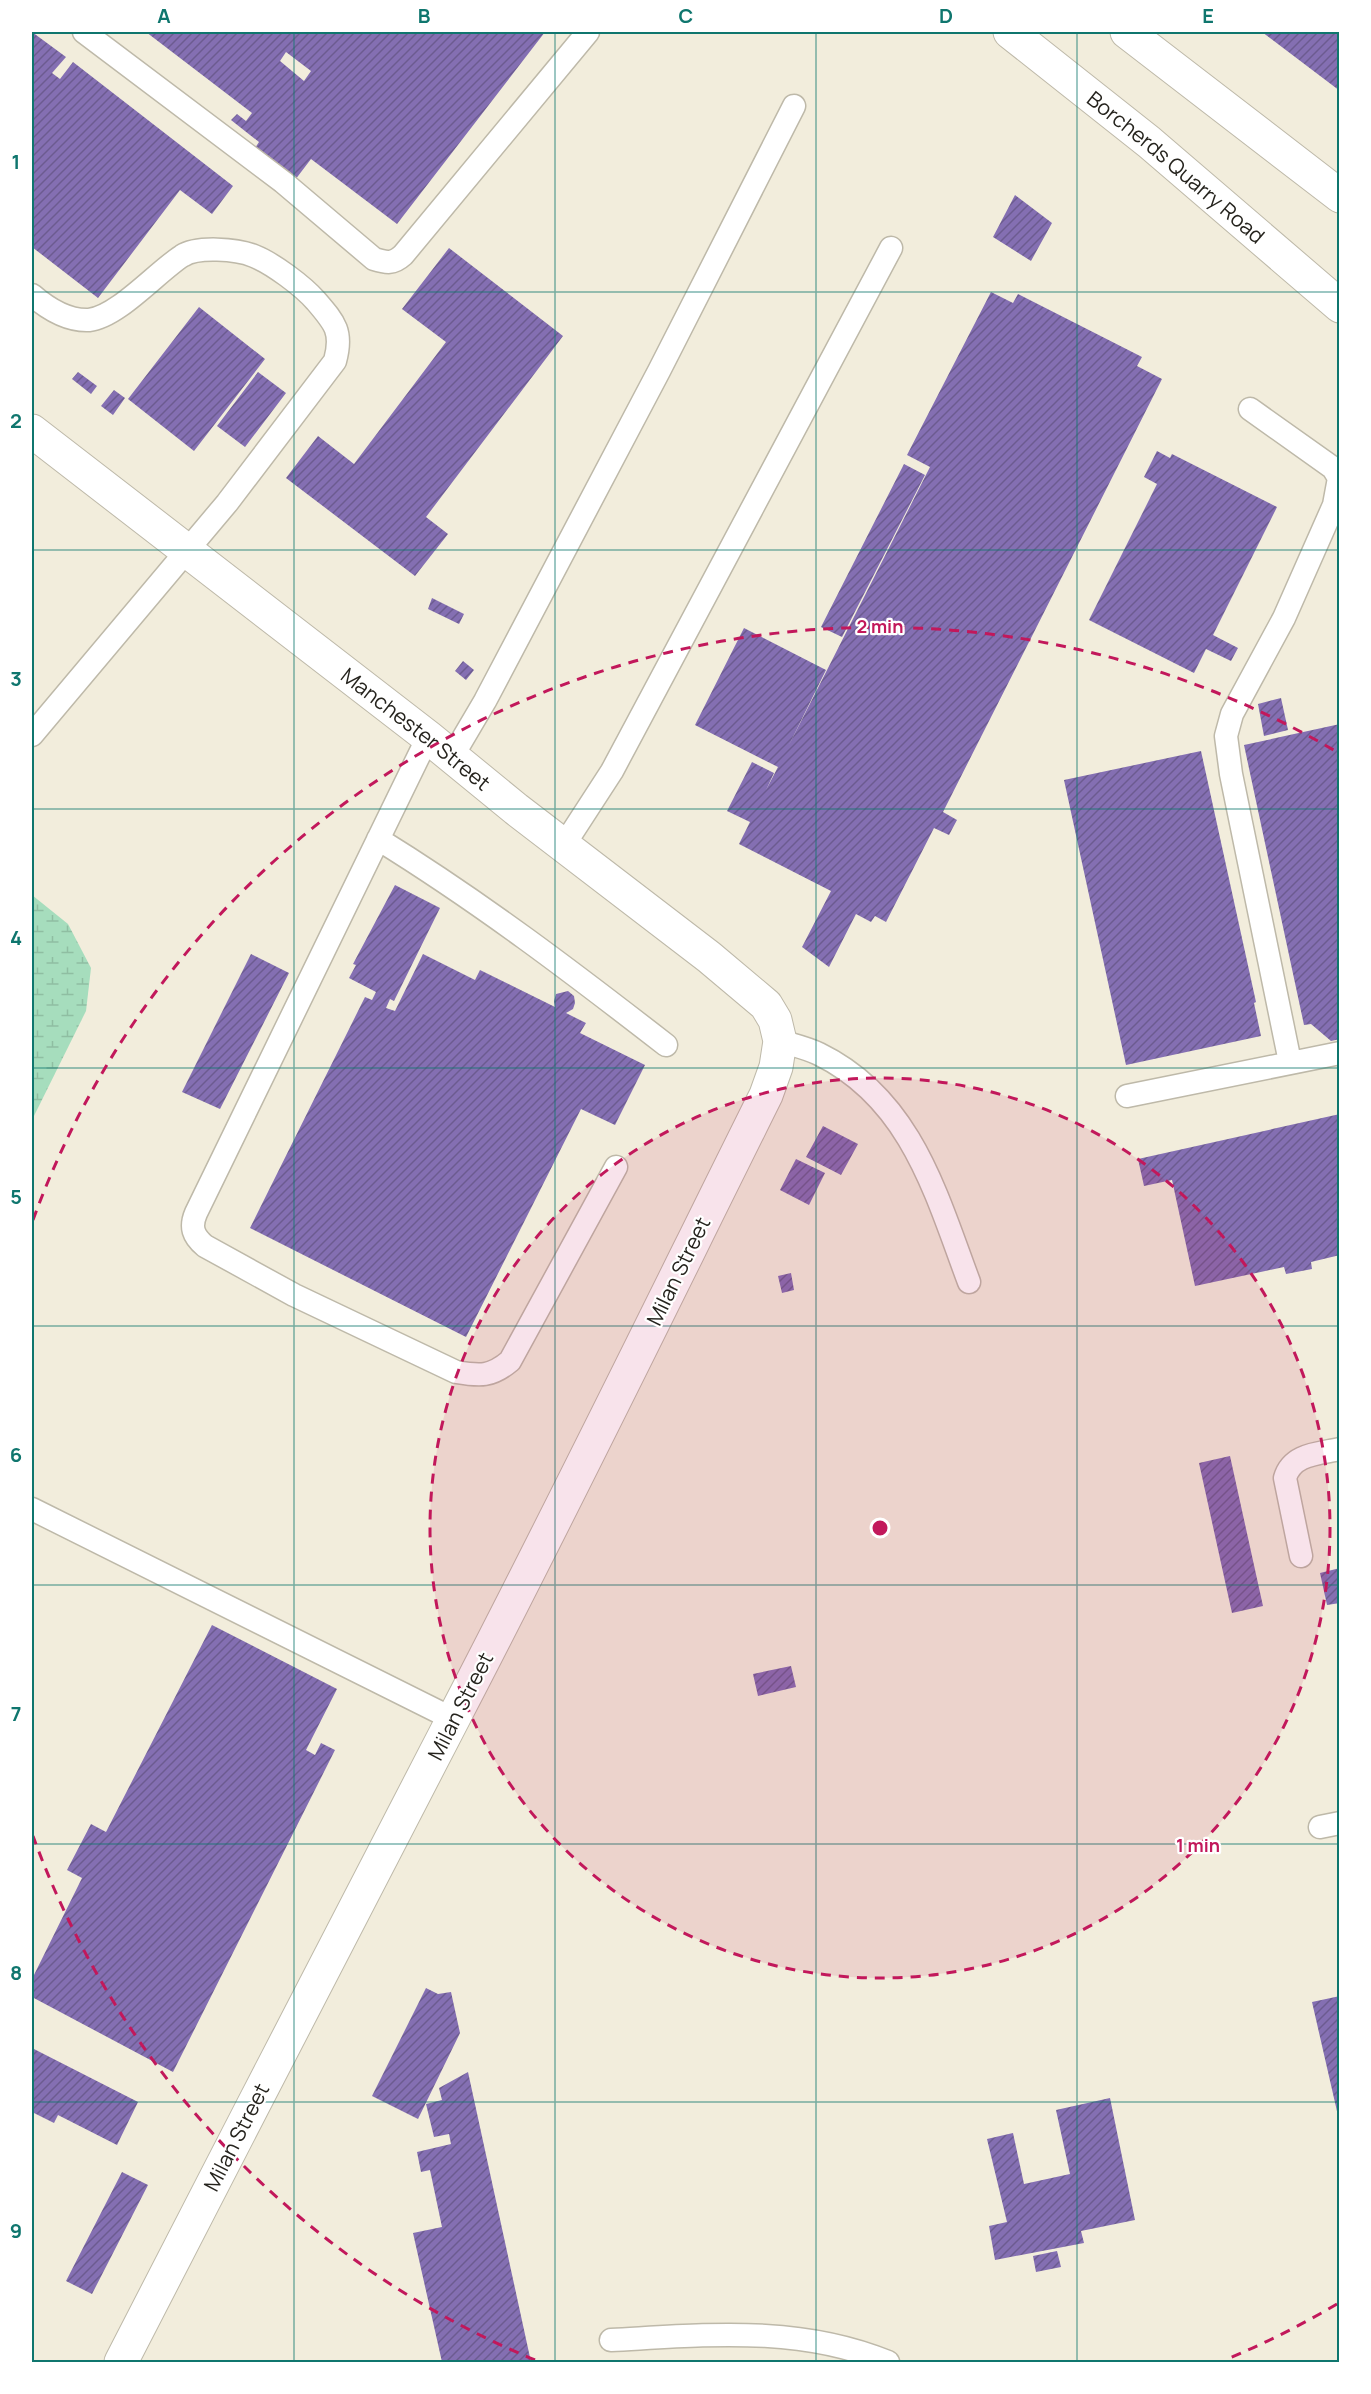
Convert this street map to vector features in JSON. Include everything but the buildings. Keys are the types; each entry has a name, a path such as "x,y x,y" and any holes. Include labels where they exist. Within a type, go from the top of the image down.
{"street":[{"name":"Borcherds Quarry Road","path":"1010,32 1149,142 1340,306"},
{"path":"1127,32 1340,196"},
{"name":"Manchester Street","path":"32,431 710,957 766,1005 775,1020 780,1041"},
{"name":"Milan Street","path":"121,2362 453,1719 766,1095 776,1067 780,1041"}],"lane":[{"path":"84,32 283,182 374,259 387,263 395,262 403,255 588,32"},
{"path":"616,1167 510,1361 498,1371 478,1376 456,1372 294,1295 205,1246 196,1239 192,1222 378,839 440,747 490,691 632,423 794,106"},
{"path":"564,845 612,771 891,248"},
{"path":"32,295 60,314 89,320 106,314 183,255 195,250 253,255 313,297 338,331 340,346 335,362 227,503 185,550 32,735"},
{"path":"1250,409 1333,468 1339,478 1334,506 1284,618 1232,714 1226,736 1231,774 1290,1062"},
{"path":"378,839 448,883 537,945 666,1045"},
{"path":"780,1041 817,1053 847,1069 870,1089 900,1124 929,1174 969,1282"},
{"path":"1126,1096 1340,1053"},
{"path":"1301,1556 1285,1478 1288,1468 1302,1457 1340,1449"},
{"path":"32,1509 453,1719"},
{"path":"611,2340 718,2334 776,2335 835,2346 888,2362"}],"green space":[{"path":"32,895 68,924 91,968 86,1011 32,1120"}]}
